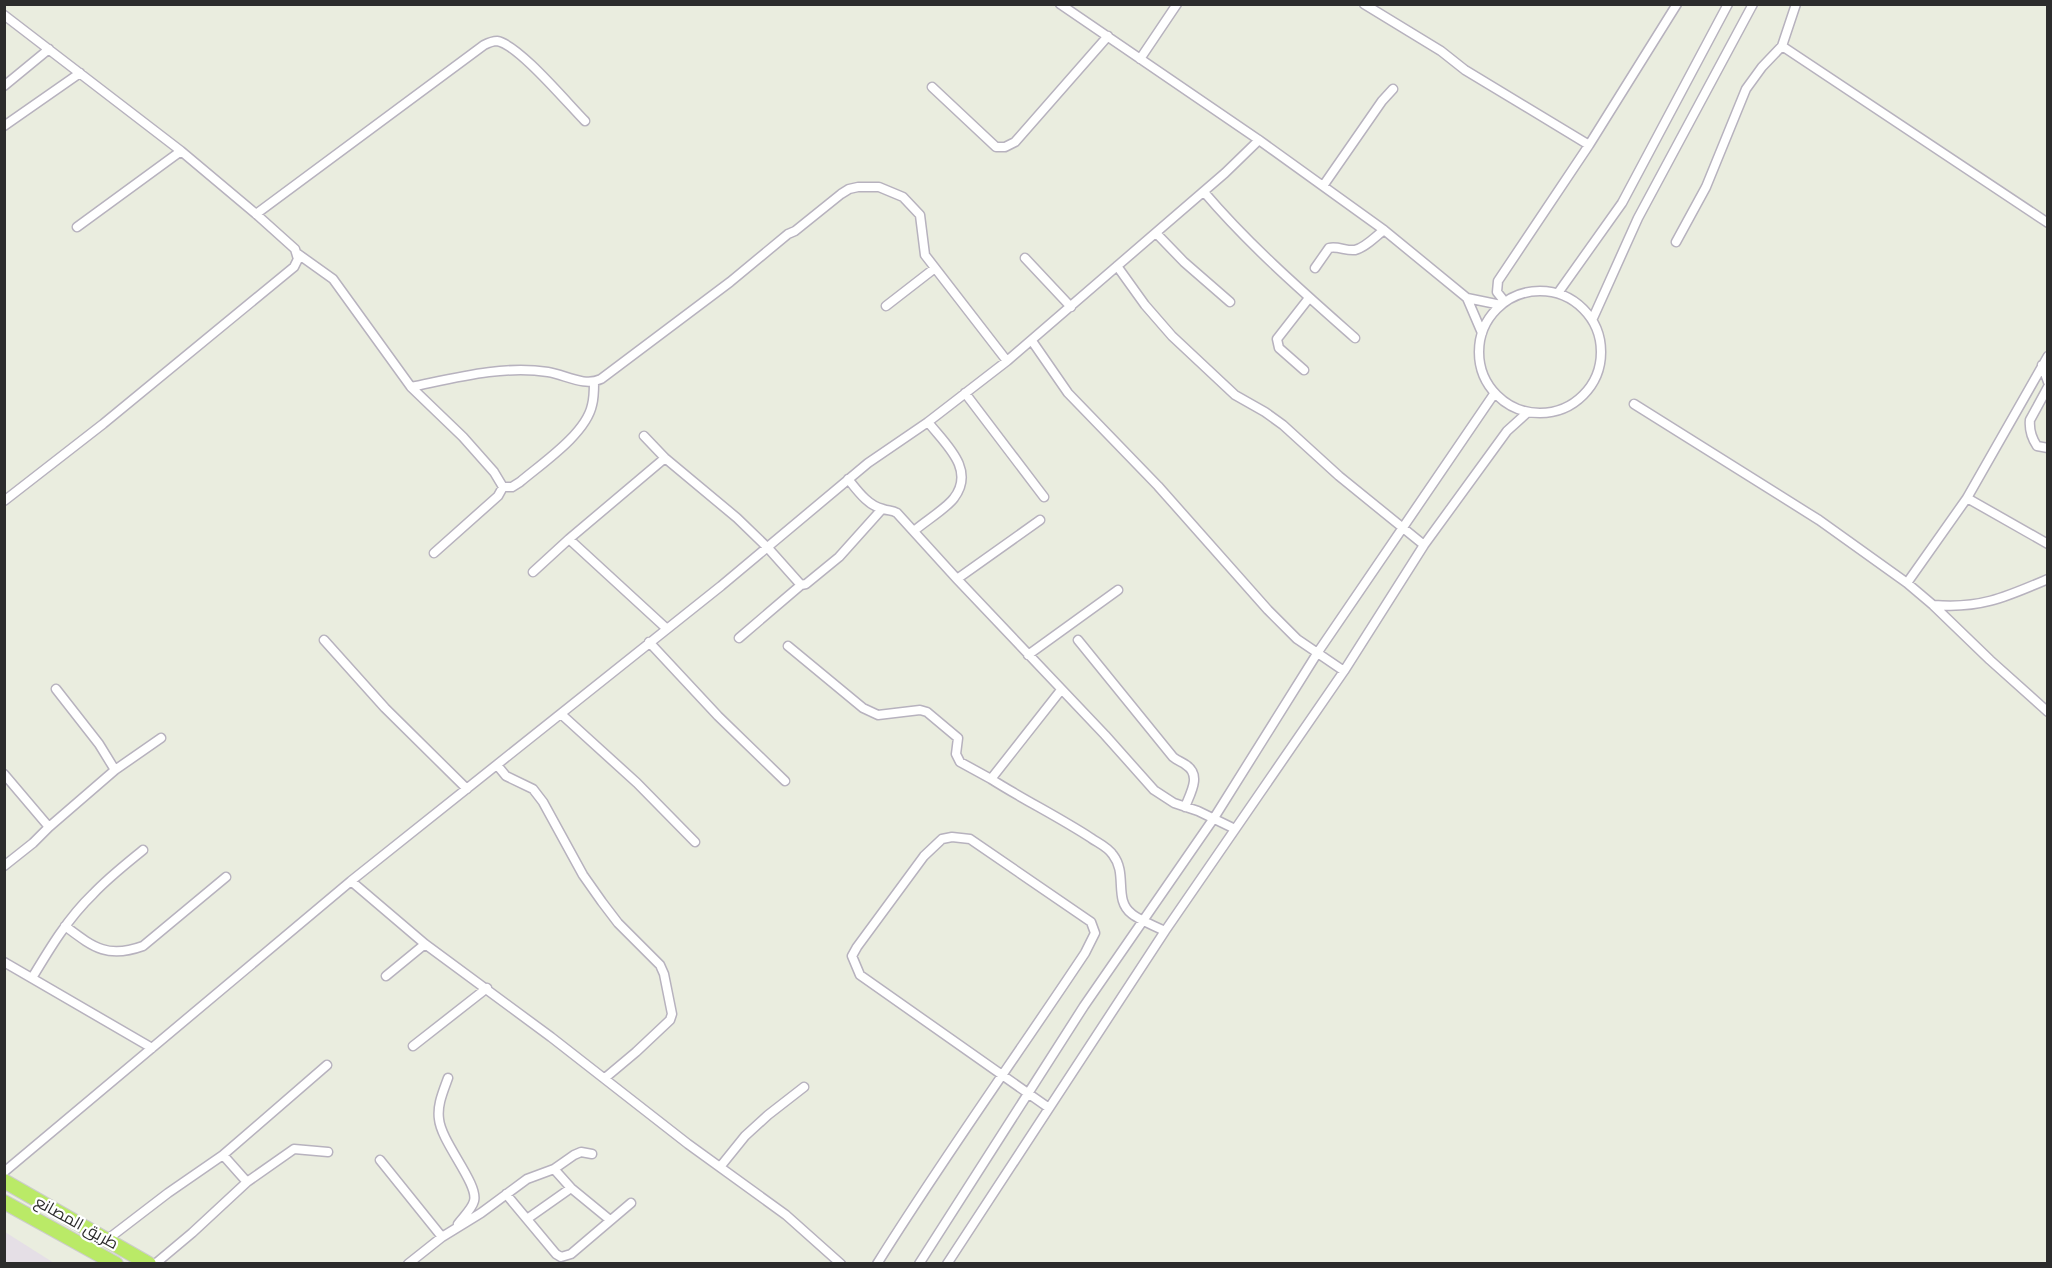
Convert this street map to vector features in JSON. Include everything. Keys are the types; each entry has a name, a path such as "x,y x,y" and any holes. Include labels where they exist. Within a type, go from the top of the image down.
{"main road":[{"name":"طريق المصانع","path":"4,1181 149,1263"},
{"name":"طريق المصانع","path":"4,1202 116,1263"}],"street":[{"path":"1060,4 1259,140 1384,230 1467,298 1482,333"},
{"path":"1140,59 1177,4"},
{"path":"1364,4 1441,51 1465,70 1589,144"},
{"path":"1503,303 1497,292 1498,281 1589,144 1677,4"},
{"path":"1558,293 1622,203 1728,4"},
{"path":"1593,318 1638,218 1754,4"},
{"path":"1676,242 1706,187 1746,89 1762,67 1782,46 1796,4"},
{"path":"4,15 181,151 256,214 298,254 333,279 411,387 463,437 494,472 503,487"},
{"path":"932,87 996,147 1005,147 1015,142 1108,36"},
{"path":"256,214 491,42 501,42 520,53 585,121"},
{"path":"1782,46 2048,223"},
{"path":"4,86 49,49"},
{"path":"4,126 80,73"},
{"path":"1323,186 1382,101 1393,89"},
{"path":"4,1172 351,881 768,548 848,479 1007,362 1243,158 1259,140"},
{"path":"77,227 181,151"},
{"path":"411,387 483,372 508,371 547,372 589,383 594,382 721,289 788,234 849,189 879,187 903,197 920,215 925,255 1007,362"},
{"path":"1203,192 1309,298 1355,338"},
{"path":"1316,268 1329,248 1358,249 1384,230"},
{"path":"1156,232 1184,262 1230,302"},
{"path":"4,501 103,424 294,267 297,264 298,254"},
{"path":"1025,258 1071,307"},
{"path":"1117,266 1145,305 1196,360 1235,395 1283,425 1339,476 1424,545"},
{"path":"886,306 935,268"},
{"path":"1544,290 1558,293 1571,298 1593,318 1602,343 1601,363 1595,382 1583,397 1566,408 1548,413 1528,412 1513,407 1494,394 1480,364 1479,348 1482,333 1489,318 1503,303 1517,295 1544,290"},
{"path":"1304,370 1279,348 1276,339 1309,298"},
{"path":"1467,298 1503,303"},
{"path":"1032,341 1068,393 1158,486 1268,610 1297,639 1344,671"},
{"path":"1906,583 1967,498 2048,356"},
{"path":"2042,365 2048,382"},
{"path":"503,487 512,487 520,482 570,439 583,424 592,406 594,382"},
{"path":"2048,387 2029,426 2032,439 2037,446 2048,448"},
{"path":"964,393 1044,497"},
{"path":"919,1263 1084,1006 1214,818 1318,652 1494,394"},
{"path":"1634,404 1810,514 1906,583 1933,605 2048,712"},
{"path":"947,1263 1165,932 1344,671 1424,545 1507,431 1528,412"},
{"path":"914,531 954,499 962,479 959,462 928,422"},
{"path":"644,436 665,458 737,518 801,585"},
{"path":"533,572 665,458"},
{"path":"848,479 859,493 882,509 897,513 1154,790 1164,798 1235,829"},
{"path":"434,553 498,496 503,487"},
{"path":"1967,498 2048,544"},
{"path":"739,638 839,556 882,509"},
{"path":"957,579 1040,520"},
{"path":"569,539 667,629"},
{"path":"1933,605 1965,607 1988,603 2048,579"},
{"path":"1028,655 1118,590"},
{"path":"324,640 385,708 467,789"},
{"path":"1078,640 1173,757 1191,770 1195,776 1185,807"},
{"path":"649,642 718,716 785,781"},
{"path":"788,646 863,708 878,715 913,710 927,712 957,738 956,754 960,762 1108,849 1114,855 1122,875 1122,902 1133,916 1165,932"},
{"path":"56,689 99,744 115,770"},
{"path":"991,779 1061,690"},
{"path":"561,714 637,783 695,842"},
{"path":"4,866 115,770 161,738"},
{"path":"497,765 506,776 533,789 543,802 583,875 602,902 618,923 656,960 664,974 672,1014 670,1020 606,1078"},
{"path":"4,774 49,827"},
{"path":"878,1263 918,1198 1003,1076 1085,953 1095,933 1091,922 970,839 952,837 942,839 924,856 852,956 860,975 1003,1076 1028,1092 1049,1108"},
{"path":"32,978 65,926 92,894 143,850"},
{"path":"65,926 100,950 135,949 143,946 226,877"},
{"path":"351,881 425,944 487,988 786,1215 841,1263"},
{"path":"386,976 425,944"},
{"path":"4,962 152,1048"},
{"path":"413,1046 487,988"},
{"path":"108,1239 223,1155 327,1065"},
{"path":"448,1078 439,1104 439,1121 451,1149 474,1189 475,1197 474,1203 454,1229"},
{"path":"720,1167 745,1136 804,1087"},
{"path":"155,1263 192,1233 247,1182 294,1149 328,1152"},
{"path":"408,1263 442,1237 481,1213 528,1179 554,1169 580,1152 592,1154"},
{"path":"223,1155 247,1182"},
{"path":"380,1160 442,1237"},
{"path":"554,1169 570,1188 610,1220"},
{"path":"527,1220 570,1188"},
{"path":"506,1194 561,1257 571,1254 630,1203"}],"shaded area":[{"path":"5,1232 54,1263 5,1263"}]}
